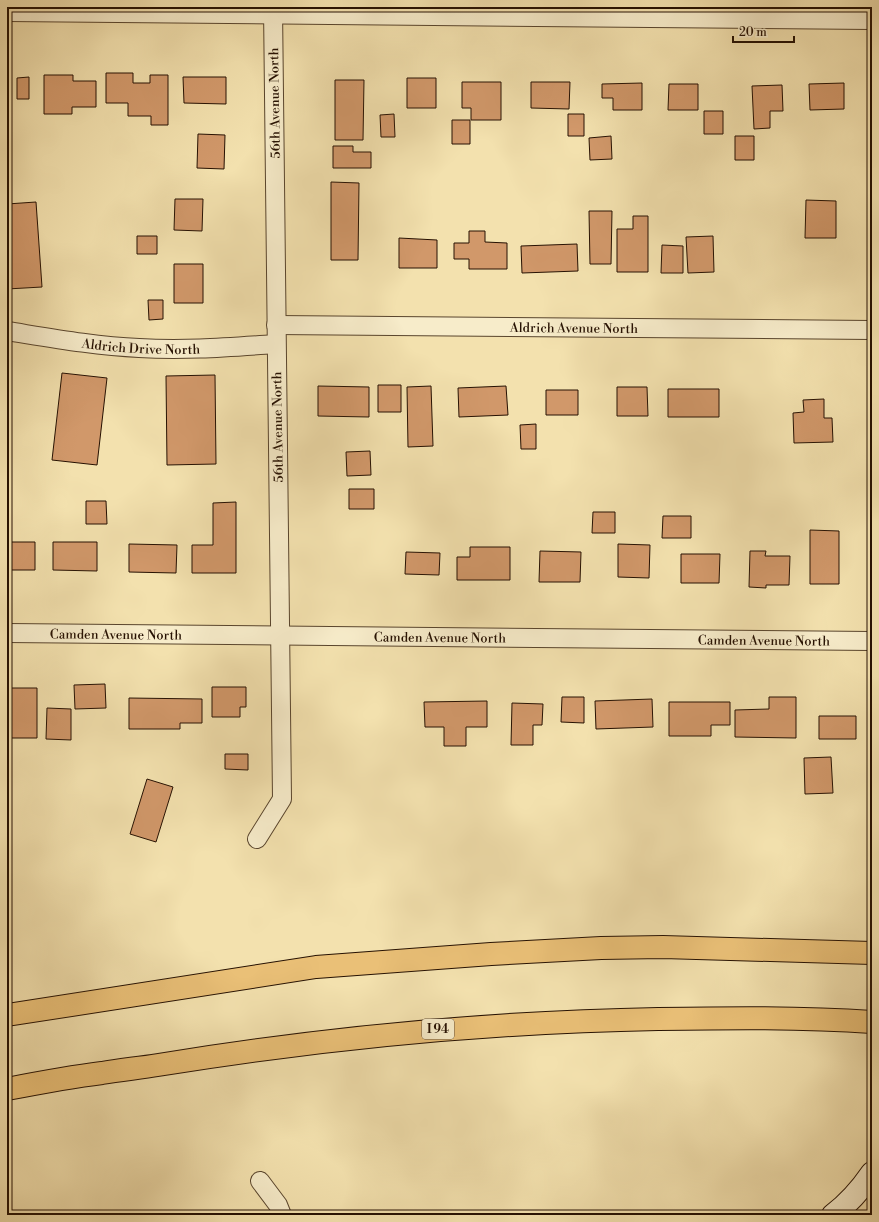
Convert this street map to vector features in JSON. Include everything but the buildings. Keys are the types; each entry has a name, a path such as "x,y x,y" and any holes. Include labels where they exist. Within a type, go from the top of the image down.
{"highway":[{"path":"7,1015 316,967 491,954 663,946 872,953"},
{"name":"I 94","path":"7,1089 246,1051 434,1030 599,1020 720,1018 872,1022"}],"street":[{"path":"7,12 273,11 872,20"},
{"name":"56th Avenue North","path":"257,839 282,798 273,11"},
{"name":"Aldrich Avenue North","path":"276,324 872,330"},
{"name":"Aldrich Drive North","path":"7,331 89,344 140,348 199,349 276,344"},
{"name":"Camden Avenue North","path":"7,633 872,641"},
{"path":"833,1215 848,1204 872,1173"},
{"path":"260,1181 278,1205 282,1215"}],"path":[{"path":"872,46 872,57"}]}
